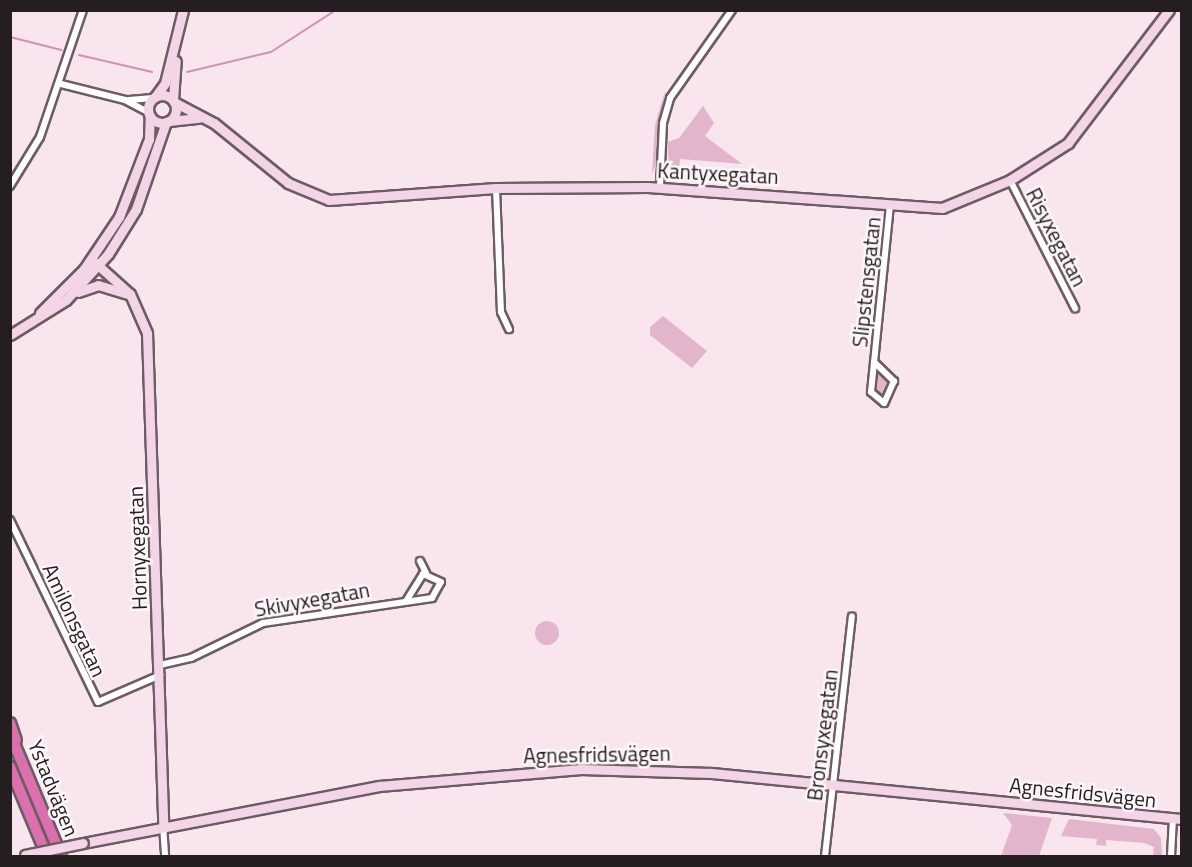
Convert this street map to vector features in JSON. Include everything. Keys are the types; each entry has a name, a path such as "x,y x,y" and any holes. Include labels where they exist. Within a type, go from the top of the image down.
{"highway":[{"path":"10,723 24,766"},
{"name":"Ystadvägen","path":"10,734 61,856"},
{"name":"Ystadvägen","path":"10,767 47,856"}],"main road":[{"path":"15,332 92,265 133,186 149,139 149,114 154,98 165,83 183,10 173,101 136,209 66,300"},
{"name":"Kantyxegatan","path":"154,98 173,101 214,123 288,183 322,198 354,201 496,188 660,187 890,205 955,206 1010,180 1054,155 1082,129 1168,14 1176,10"},
{"path":"149,114 167,122"},
{"name":"Kantyxegatan","path":"167,122 191,116 214,123"},
{"path":"92,265 114,288 136,301"},
{"name":"Hornyxegatan","path":"92,265 136,301 147,333 161,670 163,824"},
{"path":"15,332 92,286 114,288"},
{"name":"Agnesfridsvägen","path":"21,856 163,824 379,786 559,770 711,773 1177,819"}],"street":[{"path":"10,186 33,153 61,84 83,10"},
{"path":"660,187 663,123 670,98 732,10"},
{"path":"61,84 125,100 149,114"},
{"path":"125,100 154,98"},
{"name":"Risyxegatan","path":"1010,180 1075,308"},
{"path":"496,188 501,312 509,329"},
{"name":"Slipstensgatan","path":"874,362 894,381 884,403 871,392 874,362 890,205"},
{"name":"Amilonsgatan","path":"10,520 98,702 161,670"},
{"name":"Skivyxegatan","path":"161,670 263,623 438,593 441,582 426,573 420,561"},
{"path":"407,600 426,573"},
{"name":"Bronsyxegatan","path":"825,856 852,617"},
{"path":"1171,856 1177,819"},
{"name":"Hornyxegatan","path":"163,824 165,856"}],"shaded area":[{"path":"665,91 656,164 652,174 655,125"},
{"path":"703,106 714,123 705,136 742,164 680,159 679,173 751,184 680,181 670,174 667,142 679,138"},
{"path":"663,316 707,351 692,368 650,335 650,327"},
{"path":"877,369 889,379 882,399 875,390"},
{"path":"547,621 556,624 559,633 556,642 547,645 538,642 535,633 538,624"},
{"path":"1003,813 1052,818 1039,856 1001,856 1012,825"},
{"path":"1069,819 1154,829 1161,838 1162,856 1153,856 1154,847 1144,843 1106,840 1106,846 1096,845 1097,839 1061,836"}],"waterway":[{"path":"187,72 271,52 336,10"},
{"path":"10,37 61,50"},
{"path":"79,55 152,72"}]}
